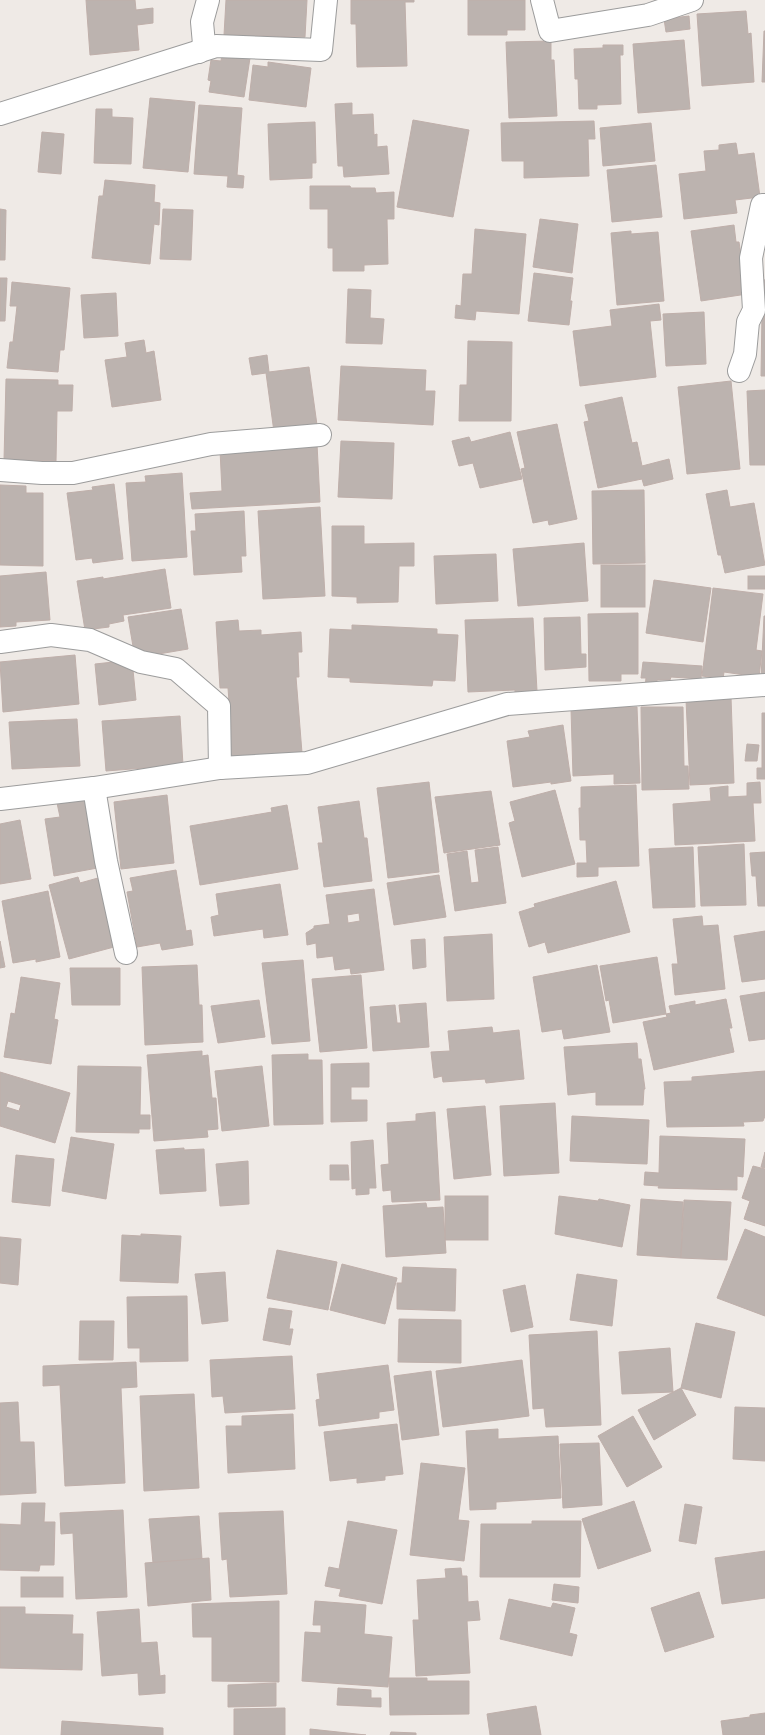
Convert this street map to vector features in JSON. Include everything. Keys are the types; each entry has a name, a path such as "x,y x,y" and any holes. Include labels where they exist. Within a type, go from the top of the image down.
{"street":[{"path":"199,52 204,44 202,22 208,0"},
{"path":"0,114 216,46 321,50 326,0"},
{"path":"542,0 550,32 648,16 692,0"},
{"path":"739,371 745,354 748,322 754,310 751,258 757,222 762,205 765,205"},
{"path":"0,470 42,474 73,473 211,444 320,435"},
{"path":"0,642 51,635 90,640 140,662 176,669 219,706 220,768"},
{"path":"0,799 94,788 220,768 307,763 507,704 765,685"},
{"path":"94,788 106,861 126,953"}],"building":[{"path":"86,0 135,0 136,10 153,8 153,23 137,25 139,50 90,55"},
{"path":"226,0 307,0 305,37 224,35"},
{"path":"351,0 414,0 414,2 405,2 407,66 357,67 356,24 351,24"},
{"path":"468,0 525,0 525,30 507,30 507,35 468,35"},
{"path":"746,11 748,34 751,33 754,82 702,86 697,14"},
{"path":"689,16 690,29 666,32 664,19"},
{"path":"764,31 765,82 762,82"},
{"path":"684,40 690,109 638,113 633,44"},
{"path":"551,41 551,60 554,60 557,116 509,118 506,42"},
{"path":"603,45 623,45 623,55 620,55 621,104 597,105 597,109 579,109 578,79 575,79 574,49 603,48"},
{"path":"222,54 250,58 244,97 209,92 211,81 208,80 211,60 221,61"},
{"path":"268,62 311,68 306,107 249,100 253,65 268,67"},
{"path":"150,98 195,102 188,172 143,168"},
{"path":"352,103 352,115 373,114 374,135 377,134 377,147 387,146 389,174 344,177 343,166 338,166 335,104"},
{"path":"199,105 242,108 237,175 244,176 243,188 227,187 228,176 194,174"},
{"path":"96,109 112,109 112,117 133,118 131,164 94,163"},
{"path":"413,120 469,130 453,217 397,207"},
{"path":"594,121 595,139 588,139 589,176 524,178 524,161 502,161 501,123"},
{"path":"315,122 316,163 312,163 312,178 270,180 268,124"},
{"path":"651,123 655,161 603,166 600,128"},
{"path":"42,132 64,134 61,174 38,172"},
{"path":"736,143 738,155 754,153 760,197 735,200 737,213 684,219 679,174 706,171 704,151 719,150 719,145"},
{"path":"656,165 662,217 612,222 607,170"},
{"path":"105,180 155,185 154,202 160,203 159,225 154,224 150,264 92,258 99,196 103,196"},
{"path":"310,186 350,186 351,188 375,188 376,193 394,192 394,219 387,219 388,264 364,265 364,271 333,271 333,248 328,248 328,209 310,209"},
{"path":"0,209 6,210 5,260 0,260"},
{"path":"163,209 193,210 191,260 160,259"},
{"path":"540,219 578,224 572,273 533,267"},
{"path":"734,225 736,242 739,242 747,294 701,301 691,231"},
{"path":"475,229 526,234 519,314 476,311 475,320 455,318 456,305 461,306 463,274 472,274"},
{"path":"631,231 631,234 658,232 664,301 617,305 611,233"},
{"path":"534,273 573,278 569,325 528,321"},
{"path":"0,278 7,278 5,321 0,321"},
{"path":"758,279 765,280 765,376 761,376 762,313"},
{"path":"12,282 70,288 64,350 60,350 58,372 7,368 10,342 13,342 17,306 10,306"},
{"path":"348,289 371,290 370,318 384,319 382,344 346,343"},
{"path":"116,293 118,336 84,338 81,295"},
{"path":"659,304 661,320 650,321 656,377 580,386 573,331 612,326 610,310"},
{"path":"704,312 706,364 666,366 663,314"},
{"path":"144,340 146,353 154,351 161,400 112,407 105,360 127,357 125,343"},
{"path":"468,341 512,342 511,421 459,421 460,385 467,385"},
{"path":"267,355 269,372 309,367 317,425 274,432 266,373 252,375 249,358"},
{"path":"341,366 426,370 425,391 435,391 433,425 338,420"},
{"path":"6,379 58,380 58,385 73,385 72,411 57,411 56,461 4,460"},
{"path":"731,381 740,469 687,474 678,387"},
{"path":"765,390 765,465 750,465 747,391"},
{"path":"622,397 632,443 637,442 642,466 669,459 673,479 644,486 642,479 598,488 584,422 589,421 585,405"},
{"path":"557,424 577,519 549,525 548,520 533,523 521,469 525,468 517,432"},
{"path":"510,432 522,479 480,488 473,463 459,466 452,441 469,437 471,442"},
{"path":"341,441 394,443 392,499 338,497"},
{"path":"317,444 320,502 192,509 190,493 222,491 220,450"},
{"path":"182,473 187,557 132,561 126,483 146,482 145,476"},
{"path":"114,484 123,559 93,563 92,558 76,560 67,493 93,490 92,487"},
{"path":"0,485 26,486 26,493 43,493 43,566 0,565"},
{"path":"644,490 645,563 593,564 592,491"},
{"path":"727,490 730,507 754,503 765,565 725,573 721,555 718,555 706,494"},
{"path":"320,507 325,596 263,599 258,511"},
{"path":"244,511 246,556 241,556 242,572 194,575 191,531 196,531 195,514"},
{"path":"332,526 364,526 364,544 414,543 414,566 399,566 398,602 357,603 357,597 332,596"},
{"path":"584,543 588,601 518,606 513,549"},
{"path":"496,554 498,601 436,604 434,556"},
{"path":"601,565 645,565 645,607 601,607"},
{"path":"165,569 171,608 123,615 124,621 109,624 109,627 85,630 77,581 103,577 103,579"},
{"path":"46,572 50,620 16,622 16,626 0,627 0,576"},
{"path":"748,576 765,576 765,589 748,589"},
{"path":"654,580 711,588 703,642 646,633"},
{"path":"713,588 763,594 756,650 762,651 759,677 724,672 723,679 702,676"},
{"path":"181,609 188,649 135,658 128,617"},
{"path":"638,613 638,674 621,674 621,681 589,681 588,614"},
{"path":"765,616 765,683 761,678"},
{"path":"580,617 581,654 586,654 586,667 545,670 544,618"},
{"path":"533,618 537,691 515,692 515,690 468,692 465,620"},
{"path":"238,620 239,631 261,630 261,635 301,632 302,652 298,652 299,677 296,677 302,753 229,758 227,729 231,729 228,688 220,688 216,622"},
{"path":"352,625 437,629 437,634 458,635 455,681 433,680 432,686 350,682 350,678 328,677 330,629 352,630"},
{"path":"75,655 79,704 3,712 0,662"},
{"path":"132,660 136,700 99,705 95,664"},
{"path":"643,662 702,666 701,679 671,677 670,680 657,680 657,688 645,687 646,678 641,678"},
{"path":"731,697 734,783 690,785 686,700"},
{"path":"637,707 640,783 614,784 614,774 573,776 571,709"},
{"path":"641,707 683,707 684,766 688,766 689,789 642,790"},
{"path":"762,713 765,713 765,779 757,779 757,768 762,768"},
{"path":"180,716 183,765 106,771 102,721"},
{"path":"77,719 80,766 12,769 9,722"},
{"path":"563,725 571,781 513,787 507,741 530,737 528,731"},
{"path":"747,744 759,745 757,761 745,761"},
{"path":"429,782 439,872 388,878 377,788"},
{"path":"760,782 761,803 753,803 755,841 675,845 673,804 711,801 710,788 728,786 728,797 747,796 747,783"},
{"path":"636,785 639,866 598,867 598,876 577,877 577,863 587,863 586,840 580,840 579,808 581,808 581,787"},
{"path":"555,790 575,864 522,877 509,823 515,821 510,802"},
{"path":"491,791 500,845 444,853 435,797"},
{"path":"167,795 174,863 121,869 114,802"},
{"path":"92,797 103,867 54,876 45,819 60,817 57,803"},
{"path":"359,801 364,838 367,838 372,881 324,887 318,843 323,843 318,807"},
{"path":"287,805 298,869 200,885 190,826 272,812 271,808"},
{"path":"20,820 31,879 0,884 0,824"},
{"path":"744,844 746,905 701,906 698,847"},
{"path":"498,847 506,903 455,911 447,854 467,851 471,883 479,882 475,850"},
{"path":"693,847 695,907 653,908 649,849"},
{"path":"765,852 765,906 758,906 756,876 752,876 750,853"},
{"path":"176,870 186,931 191,930 193,945 162,950 160,943 137,947 127,892 133,891 130,878"},
{"path":"439,875 446,917 394,925 387,883"},
{"path":"78,877 80,883 98,878 114,947 69,959 49,885"},
{"path":"616,881 630,932 548,953 545,942 529,947 519,912 535,907 534,904"},
{"path":"280,884 288,935 264,938 263,929 214,936 211,917 219,915 216,894"},
{"path":"374,889 384,970 351,974 350,968 335,970 333,956 317,958 316,943 307,945 306,933 314,928 314,926 330,924 326,895","holes":["359,913 360,921 348,923 347,915"]},
{"path":"48,891 60,957 36,962 36,959 13,963 2,901"},
{"path":"702,916 703,926 718,925 725,989 675,995 672,964 678,964 673,919"},
{"path":"765,931 765,979 742,982 734,936"},
{"path":"492,934 494,999 447,1001 444,937"},
{"path":"425,939 426,967 413,969 411,940"},
{"path":"0,941 5,967 0,968"},
{"path":"657,957 666,1014 613,1023 609,1000 606,1001 600,966"},
{"path":"303,960 310,1041 272,1044 262,963"},
{"path":"197,965 199,1005 202,1005 203,1042 145,1045 142,967"},
{"path":"597,965 610,1032 564,1039 562,1029 542,1032 533,977"},
{"path":"70,968 120,968 120,1005 72,1005"},
{"path":"361,975 367,1048 320,1052 312,979"},
{"path":"21,977 60,983 54,1019 58,1020 51,1064 4,1057 11,1013 15,1014"},
{"path":"765,992 765,1039 749,1041 740,996"},
{"path":"726,999 732,1028 729,1028 734,1052 654,1070 643,1022 667,1017 666,1014 671,1013 669,1006 695,1001 695,1005"},
{"path":"259,1000 265,1037 218,1043 211,1006"},
{"path":"426,1003 429,1047 373,1051 370,1007 395,1005 397,1023 401,1023 399,1005"},
{"path":"492,1027 493,1033 519,1030 524,1079 486,1083 485,1079 443,1082 442,1076 434,1078 431,1052 450,1051 448,1031"},
{"path":"637,1043 638,1059 641,1059 645,1089 643,1105 596,1105 596,1092 568,1095 564,1047"},
{"path":"202,1051 202,1056 208,1055 212,1098 216,1098 218,1129 207,1130 208,1137 154,1141 147,1055"},
{"path":"308,1054 308,1060 322,1060 323,1124 274,1125 272,1055"},
{"path":"369,1063 369,1087 351,1087 351,1100 367,1100 367,1121 331,1122 331,1064"},
{"path":"78,1066 141,1067 140,1115 150,1115 150,1129 139,1129 139,1133 76,1132"},
{"path":"262,1066 269,1126 222,1131 215,1071"},
{"path":"765,1071 765,1116 763,1121 743,1122 744,1126 667,1127 664,1082 692,1081 692,1077"},
{"path":"0,1072 70,1093 55,1143 0,1126","holes":["8,1101 21,1105 19,1111 6,1107"]},
{"path":"555,1103 559,1173 504,1176 500,1106"},
{"path":"485,1106 491,1175 454,1179 447,1109"},
{"path":"435,1112 440,1200 392,1202 391,1190 383,1191 381,1165 389,1164 387,1123 416,1121 416,1114"},
{"path":"572,1116 649,1120 647,1164 570,1161"},
{"path":"660,1136 745,1139 743,1177 737,1176 737,1190 658,1188 659,1186 644,1185 645,1172 659,1173"},
{"path":"71,1137 114,1144 106,1199 62,1191"},
{"path":"373,1140 376,1188 369,1188 369,1194 356,1195 356,1188 352,1189 351,1142"},
{"path":"184,1148 184,1150 204,1149 206,1191 160,1194 156,1150"},
{"path":"765,1152 765,1168 761,1167"},
{"path":"16,1155 54,1159 50,1206 12,1202"},
{"path":"248,1161 249,1204 220,1206 216,1164"},
{"path":"330,1165 348,1165 349,1180 330,1180"},
{"path":"753,1166 765,1169 765,1226 744,1219 750,1201 742,1198"},
{"path":"445,1196 488,1196 488,1240 445,1240"},
{"path":"559,1196 598,1201 599,1199 630,1205 622,1247 555,1234"},
{"path":"641,1199 683,1202 681,1258 637,1255"},
{"path":"684,1200 731,1202 727,1260 681,1258"},
{"path":"426,1203 427,1208 443,1207 446,1253 386,1257 383,1206"},
{"path":"745,1229 765,1237 765,1316 717,1298"},
{"path":"141,1234 181,1236 178,1283 120,1281 122,1235 141,1236"},
{"path":"0,1237 21,1239 18,1285 0,1283"},
{"path":"277,1250 337,1262 328,1310 267,1298"},
{"path":"342,1264 397,1278 385,1324 330,1310"},
{"path":"403,1267 456,1269 455,1311 397,1309 397,1283 402,1283"},
{"path":"225,1272 228,1321 202,1324 195,1274"},
{"path":"577,1274 617,1280 612,1326 570,1320"},
{"path":"525,1285 533,1327 511,1332 503,1290"},
{"path":"187,1296 188,1361 140,1362 140,1348 128,1348 127,1297"},
{"path":"269,1308 292,1311 289,1329 293,1329 290,1345 263,1340"},
{"path":"399,1319 461,1320 461,1363 398,1362"},
{"path":"80,1321 114,1321 113,1360 79,1360"},
{"path":"696,1323 735,1332 721,1398 681,1388"},
{"path":"597,1331 601,1425 546,1427 544,1408 533,1409 529,1335"},
{"path":"670,1348 673,1392 622,1394 619,1352"},
{"path":"292,1356 295,1409 225,1413 223,1396 212,1397 210,1360"},
{"path":"522,1360 529,1416 443,1427 436,1371"},
{"path":"136,1362 137,1387 121,1388 125,1483 65,1486 60,1385 43,1386 43,1366"},
{"path":"388,1365 394,1410 379,1412 379,1418 319,1426 316,1400 320,1399 317,1374"},
{"path":"431,1371 439,1435 402,1440 394,1376"},
{"path":"681,1388 696,1415 654,1440 638,1410"},
{"path":"194,1394 199,1488 144,1491 140,1396"},
{"path":"18,1402 20,1442 34,1442 36,1493 0,1495 0,1403"},
{"path":"735,1407 765,1408 765,1461 733,1459"},
{"path":"293,1414 295,1469 228,1473 226,1426 242,1426 242,1416"},
{"path":"633,1416 662,1467 627,1487 598,1436"},
{"path":"397,1424 403,1474 385,1476 385,1480 357,1483 357,1478 330,1481 324,1432"},
{"path":"498,1429 498,1439 558,1436 561,1498 496,1502 496,1509 470,1510 466,1431"},
{"path":"599,1443 602,1505 563,1508 560,1444"},
{"path":"421,1463 465,1468 458,1520 469,1521 464,1561 410,1555"},
{"path":"634,1501 651,1551 598,1569 582,1519"},
{"path":"22,1503 45,1503 44,1522 55,1522 54,1565 40,1565 39,1571 0,1570 0,1524 21,1525"},
{"path":"685,1504 702,1507 696,1544 679,1541"},
{"path":"123,1510 127,1597 76,1599 73,1533 61,1534 60,1513"},
{"path":"283,1511 287,1594 230,1597 227,1559 222,1560 219,1513"},
{"path":"199,1516 202,1559 153,1563 149,1519"},
{"path":"348,1521 397,1530 382,1604 339,1596 341,1589 325,1586 329,1567 339,1569"},
{"path":"532,1521 581,1521 580,1577 480,1577 481,1524 532,1524"},
{"path":"765,1551 765,1598 722,1604 715,1558"},
{"path":"209,1558 211,1600 148,1606 145,1563"},
{"path":"461,1568 462,1576 467,1576 468,1602 478,1601 480,1620 467,1621 470,1673 416,1676 413,1620 419,1620 417,1580 446,1578 445,1569"},
{"path":"21,1577 63,1577 63,1597 21,1597"},
{"path":"554,1584 579,1587 578,1603 552,1600"},
{"path":"699,1592 714,1637 665,1652 651,1608"},
{"path":"509,1599 551,1608 553,1603 575,1608 569,1633 577,1635 572,1656 500,1639"},
{"path":"279,1601 279,1682 212,1681 212,1637 193,1637 192,1604"},
{"path":"315,1601 366,1605 364,1634 392,1637 388,1687 302,1681 305,1632 321,1633 321,1625 313,1625"},
{"path":"0,1607 25,1607 25,1614 73,1615 72,1634 83,1634 82,1670 0,1668"},
{"path":"139,1609 141,1643 157,1642 160,1676 165,1675 165,1693 139,1695 138,1673 102,1676 97,1612"},
{"path":"389,1678 427,1678 427,1681 469,1681 469,1714 390,1715"},
{"path":"276,1683 276,1706 228,1707 228,1685"},
{"path":"338,1688 371,1690 371,1698 381,1698 381,1707 337,1705"},
{"path":"536,1706 541,1735 490,1735 487,1714"},
{"path":"285,1708 285,1735 234,1735 234,1709"},
{"path":"765,1713 765,1735 723,1735 721,1721 750,1717 750,1715"},
{"path":"62,1721 163,1728 163,1735 61,1735"},
{"path":"310,1729 366,1735 310,1735"},
{"path":"391,1732 416,1733 416,1735 390,1735"}]}
